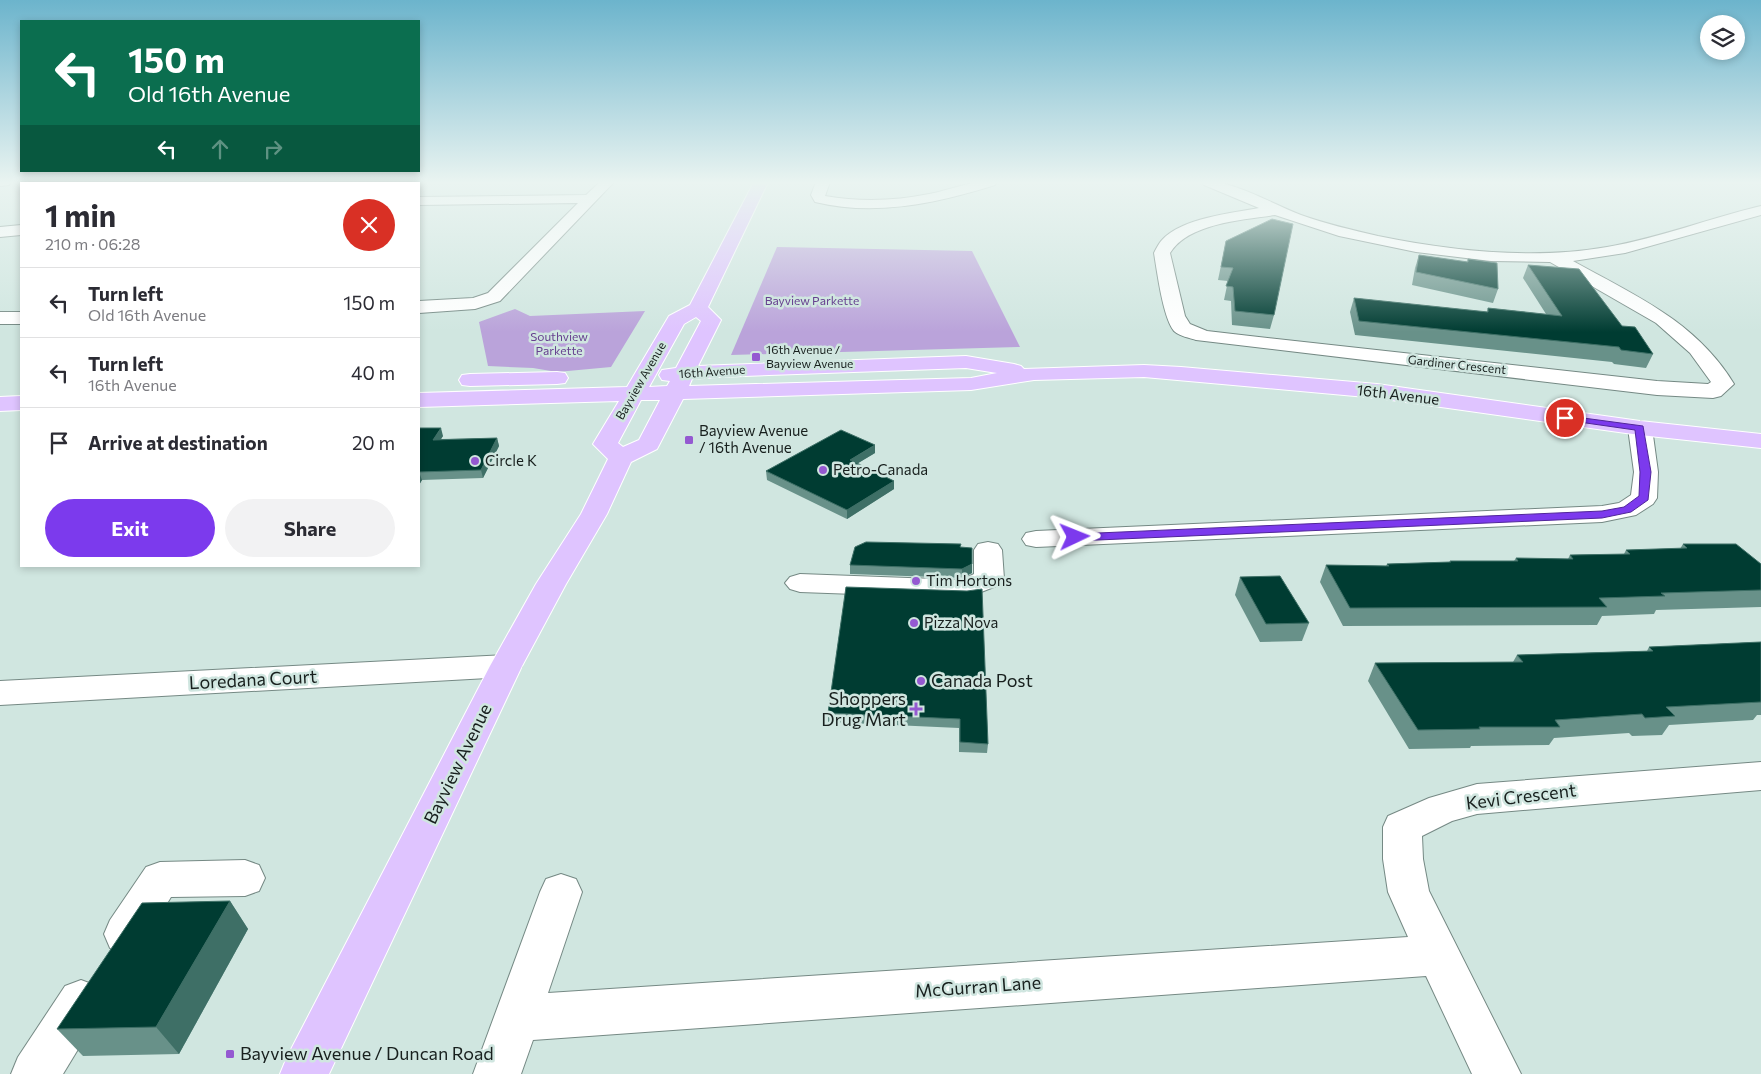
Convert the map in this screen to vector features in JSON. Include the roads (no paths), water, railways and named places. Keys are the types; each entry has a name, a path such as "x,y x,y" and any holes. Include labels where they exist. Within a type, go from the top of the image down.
{"main road":[{"path":"621,458 649,444 680,384 711,320 698,308 736,232"},
{"name":"Bayview Avenue","path":"304,1074 506,666 551,584 594,514 621,458 605,444 676,320 698,308"},
{"name":"16th Avenue","path":"420,400 680,384 971,384 1034,374 1144,371 1378,392 1640,428 1761,441"},
{"name":"16th Avenue","path":"420,382 637,386"},
{"path":"0,404 20,403"}],"street":[{"path":"420,307 475,304 494,297 558,232"},
{"name":"Gardiner Crescent","path":"1182,232 1165,244 1162,253 1176,316 1182,328 1203,336 1656,388 1713,391 1723,384 1715,369 1674,327 1554,257"},
{"path":"1347,232 1395,244 1477,254 1554,257 1623,249 1683,232"},
{"path":"0,318 20,318"},
{"path":"1036,539 1602,514 1627,509 1644,498 1646,472 1640,428"},
{"path":"800,583 966,589 989,579 988,550"},
{"name":"Loredana Court","path":"0,693 506,666"},
{"name":"Kevi Crescent","path":"1497,1074 1409,892 1402,827 1442,809 1477,799 1761,776"},
{"path":"35,1074 160,880 245,878"},
{"path":"497,1074 561,892"},
{"name":"McGurran Lane","path":"517,1018 1438,955"}],"place":[{"name":"16th Avenue / Bayview Avenue","path":"756,357"},
{"name":"Bayview Avenue / 16th Avenue","path":"689,440"},
{"name":"Circle K","path":"475,461"},
{"name":"Petro-Canada","path":"823,470"},
{"name":"Tim Hortons","path":"916,581"},
{"name":"Pizza Nova","path":"914,623"},
{"name":"Canada Post","path":"921,681"},
{"name":"Shoppers Drug Mart","path":"916,709"},
{"name":"Bayview Avenue / Duncan Road","path":"230,1054"}],"park label":[{"name":"Bayview Parkette","path":"812,301"},
{"name":"Southview Parkette","path":"559,344"}]}
